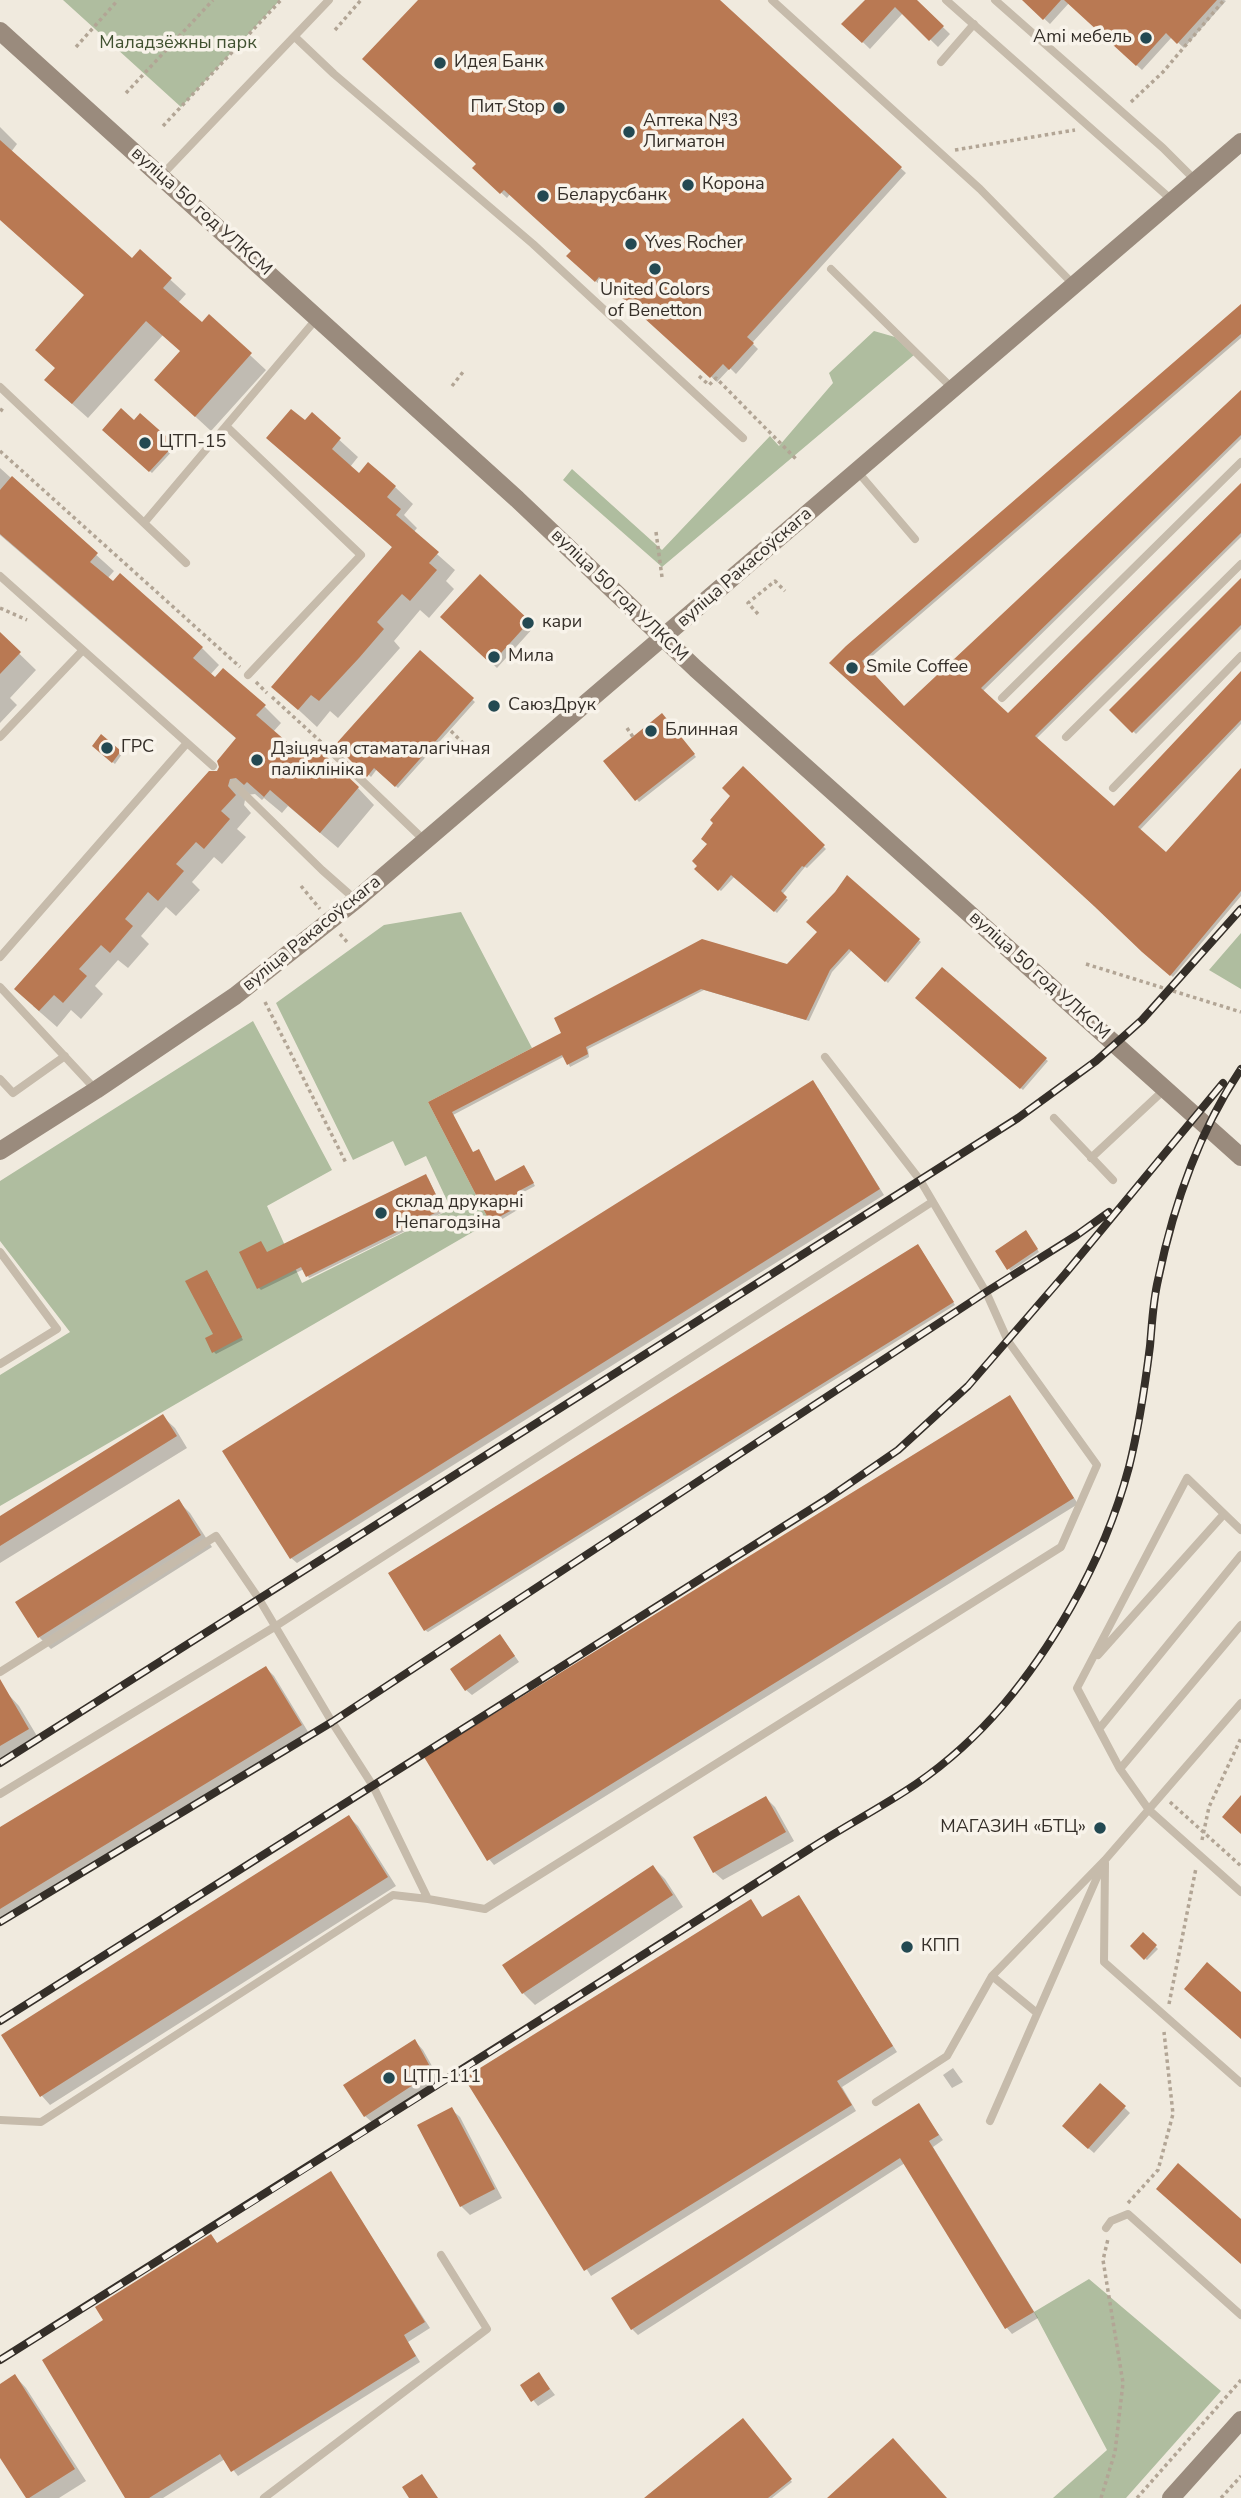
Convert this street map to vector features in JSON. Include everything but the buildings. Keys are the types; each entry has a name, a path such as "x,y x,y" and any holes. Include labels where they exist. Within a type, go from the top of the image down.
{"main road":[{"name":"вуліца 50 год УЛКСМ","path":"0,31 526,507 663,638 1241,1157"},
{"name":"вуліца Ракасоўскага","path":"0,1151 235,996 356,900 1241,142"},
{"path":"1171,2498 1241,2420"}],"lane":[{"path":"161,176 329,0"},
{"path":"772,0 980,189 1074,285"},
{"path":"946,0 1173,201"},
{"path":"995,0 1163,148 1196,181"},
{"path":"941,62 974,24"},
{"path":"295,37 334,74 533,244 743,438"},
{"path":"831,269 953,389"},
{"path":"144,523 318,317"},
{"path":"0,387 186,563"},
{"path":"227,427 361,555 248,675"},
{"path":"1002,698 1241,462"},
{"path":"857,471 915,539"},
{"path":"1066,737 1241,564"},
{"path":"0,576 213,766"},
{"path":"0,737 83,650"},
{"path":"1114,788 1241,656"},
{"path":"0,957 187,743"},
{"path":"330,750 425,841"},
{"path":"234,784 356,900"},
{"path":"0,987 96,1090"},
{"path":"0,1079 13,1093 65,1056"},
{"path":"0,2120 41,2122 393,1895 485,1909 1061,1547 1097,1465 1009,1341 986,1292 920,1180 824,1057"},
{"path":"1091,1158 1165,1089"},
{"path":"1054,1118 1113,1180"},
{"path":"0,1794 276,1626 932,1202"},
{"path":"0,1252 57,1329 0,1364"},
{"path":"1241,1530 1187,1478 1077,1688 1120,1769 1149,1810 1241,1892"},
{"path":"1090,1665 1224,1514"},
{"path":"0,1672 216,1536 276,1626 331,1722 373,1786 428,1899"},
{"path":"1099,1729 1241,1555"},
{"path":"1120,1769 1241,1625"},
{"path":"876,2102 947,2056 992,1976 1105,1860 1241,1703"},
{"path":"990,2121 1105,1860"},
{"path":"1105,1860 1104,1962 1241,2083"},
{"path":"992,1976 1037,2013"},
{"path":"1109,2224 1128,2214 1241,2315"},
{"path":"264,2498 487,2329 441,2255"}],"path":[{"path":"76,47 118,0"},
{"path":"127,93 213,0"},
{"path":"163,126 281,0"},
{"path":"335,30 361,0"},
{"path":"452,386 463,372"},
{"path":"699,376 709,385 716,378 798,461"},
{"path":"0,451 267,693"},
{"path":"656,532 662,577"},
{"path":"758,614 748,603 775,581 785,591"},
{"path":"272,697 330,750"},
{"path":"627,728 633,737"},
{"path":"451,731 465,745"},
{"path":"1086,964 1241,1012"},
{"path":"265,1002 346,1163"},
{"path":"1101,2498 1115,2452 1123,2382 1103,2260 1109,2224 1158,2170 1173,2114 1164,2024 1209,1807 1241,1738"},
{"path":"1162,1794 1241,1866"},
{"path":"1137,2498 1241,2381"},
{"path":"1221,2498 1241,2476"}],"green space":[{"name":"Маладзёжны парк","path":"63,0 280,0 181,107"},
{"path":"874,331 895,337 914,355 662,567 563,480 572,469 662,550 770,436 779,446 833,383 829,373"},
{"path":"461,912 532,1048 428,1102 490,1222 0,1506 0,1375 70,1332 0,1241 0,1181 253,1021 332,1170 267,1206 302,1283 451,1209 426,1156 405,1166 393,1141 353,1160 276,1003 384,925"},
{"path":"1241,933 1241,989 1209,970"},
{"path":"1089,2279 1221,2391 1126,2498 1053,2498 1107,2450 1034,2312"}],"railway":[{"path":"0,1763 1018,1118 1096,1061 1142,1020 1241,909"},
{"path":"0,2360 916,1784 963,1747 984,1726 1022,1682 1056,1633 1089,1573 1112,1521 1136,1437 1155,1296 1171,1225 1200,1144 1241,1069"},
{"path":"0,2021 827,1499 898,1450 968,1386 1223,1083"},
{"path":"0,1922 332,1722 1109,1212"}],"place":[{"name":"Ami мебель","path":"1146,38"},
{"name":"Идея Банк","path":"440,63"},
{"name":"Пит Stop","path":"559,108"},
{"name":"Аптека №3 Лигматон","path":"629,132"},
{"name":"Корона","path":"688,185"},
{"name":"Беларусбанк","path":"543,196"},
{"name":"Yves Rocher","path":"631,244"},
{"name":"United Colors of Benetton","path":"655,269"},
{"name":"ЦТП-15","path":"145,443"},
{"name":"кари","path":"528,623"},
{"name":"Мила","path":"494,657"},
{"name":"Smile Coffee","path":"852,668"},
{"name":"СаюзДрук","path":"494,706"},
{"name":"Блинная","path":"651,731"},
{"name":"ГРС","path":"107,748"},
{"name":"Дзіцячая стаматалагічная паліклініка","path":"257,760"},
{"name":"склад друкарні Непагодзіна","path":"381,1213"},
{"name":"МАГАЗИН «БТЦ»","path":"1100,1828"},
{"name":"КПП","path":"907,1947"},
{"name":"ЦТП-111","path":"389,2078"}]}
